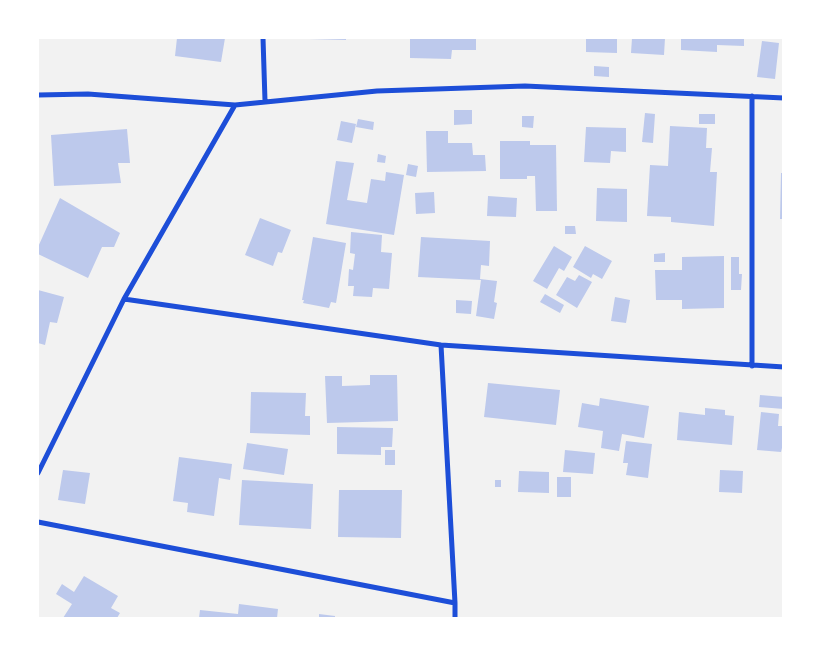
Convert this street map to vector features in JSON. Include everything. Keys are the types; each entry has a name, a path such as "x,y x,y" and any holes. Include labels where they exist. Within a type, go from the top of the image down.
{"street":[{"path":"263,38 265,101"},
{"path":"38,95 88,94 236,105 378,90 526,86 784,98"},
{"path":"752,96 752,366"},
{"path":"38,473 124,299 236,105"},
{"path":"124,299 441,345 752,366 784,366"},
{"path":"441,345 455,618"},
{"path":"38,522 455,603"}],"building":[{"path":"177,38 225,38 221,62 175,56"},
{"path":"346,38 346,40 309,39"},
{"path":"410,38 476,38 476,50 452,50 451,59 410,58"},
{"path":"586,38 617,38 617,53 586,52"},
{"path":"632,38 665,38 664,55 631,53"},
{"path":"681,38 744,38 744,46 717,45 717,52 681,50"},
{"path":"762,41 779,43 775,79 757,77"},
{"path":"594,66 609,67 609,77 594,76"},
{"path":"454,110 472,110 472,124 454,125"},
{"path":"645,113 655,114 653,143 642,142"},
{"path":"699,114 715,114 715,124 699,124"},
{"path":"522,116 534,116 533,128 522,127"},
{"path":"358,119 374,122 373,130 356,127"},
{"path":"341,121 356,124 352,143 337,140"},
{"path":"670,126 707,128 706,148 712,148 710,172 717,172 714,226 671,222 671,217 647,216 650,165 668,166"},
{"path":"586,127 626,128 626,152 611,151 610,163 584,162"},
{"path":"127,129 130,163 118,163 121,183 54,186 51,135"},
{"path":"426,131 448,131 448,143 472,143 473,155 485,155 486,171 427,172"},
{"path":"500,141 530,141 530,145 556,145 557,211 536,211 535,176 527,176 527,179 500,179"},
{"path":"378,154 386,156 385,163 377,162"},
{"path":"336,161 354,163 347,200 367,203 371,179 385,181 386,172 404,175 394,235 326,224"},
{"path":"408,164 418,166 416,177 406,175"},
{"path":"781,173 784,173 784,219 780,219"},
{"path":"597,188 627,189 627,222 596,221"},
{"path":"434,192 435,213 416,214 415,193"},
{"path":"488,196 517,198 516,217 487,216"},
{"path":"60,198 120,233 114,247 102,247 88,278 38,254 38,247"},
{"path":"260,218 291,230 282,253 278,252 273,266 245,255"},
{"path":"565,226 575,226 576,234 565,234"},
{"path":"351,232 382,235 381,252 392,253 389,289 373,288 372,297 353,296 354,286 348,286 349,269 353,270 355,254 350,253"},
{"path":"313,237 346,243 336,303 331,302 329,308 303,303 304,300 302,300"},
{"path":"421,237 490,241 489,266 481,265 480,279 497,281 494,302 497,303 494,319 476,316 481,280 418,277"},
{"path":"554,246 572,257 564,271 559,268 547,289 533,281"},
{"path":"585,246 612,261 602,279 593,274 591,278 573,267"},
{"path":"665,253 665,262 654,262 654,254"},
{"path":"724,256 724,308 682,309 682,300 656,300 655,270 682,270 682,257"},
{"path":"731,257 739,257 739,274 742,274 741,290 731,290"},
{"path":"579,275 592,282 577,308 556,295 567,277 575,281"},
{"path":"38,290 64,297 57,323 50,322 45,345 38,343"},
{"path":"545,294 564,305 560,313 540,302"},
{"path":"615,297 630,300 626,323 611,321"},
{"path":"456,300 472,301 471,314 456,313"},
{"path":"370,375 397,375 398,421 327,423 325,376 342,376 342,386 370,385"},
{"path":"488,383 560,390 556,425 484,417"},
{"path":"251,392 306,393 305,416 310,416 310,435 250,433"},
{"path":"760,395 784,397 784,409 759,407"},
{"path":"600,398 649,406 644,438 622,434 619,451 601,448 603,431 578,427 582,403 599,406"},
{"path":"705,408 725,410 725,415 734,416 732,445 677,440 679,412 705,415"},
{"path":"761,412 779,414 778,426 784,426 784,448 782,448 781,452 757,450"},
{"path":"337,427 393,428 392,447 381,447 381,455 337,454"},
{"path":"626,441 652,444 648,478 626,475 628,463 623,463"},
{"path":"247,443 288,449 284,475 243,469"},
{"path":"385,450 395,450 395,465 385,465"},
{"path":"565,450 595,453 593,474 563,472"},
{"path":"179,457 232,464 230,480 219,478 214,516 187,512 188,503 173,501"},
{"path":"63,470 90,473 85,504 58,500"},
{"path":"720,470 743,471 742,493 719,492"},
{"path":"519,471 549,472 549,493 518,492"},
{"path":"557,477 571,477 571,497 557,497"},
{"path":"242,480 313,484 311,529 239,525"},
{"path":"495,480 501,480 501,487 495,487"},
{"path":"339,490 402,490 401,538 338,537"},
{"path":"84,576 118,596 111,608 120,613 117,618 63,618 72,604 56,594 62,584 74,592"},
{"path":"239,604 278,609 277,618 199,618 200,610 238,614"},
{"path":"319,614 335,616 335,618 319,618"}]}
